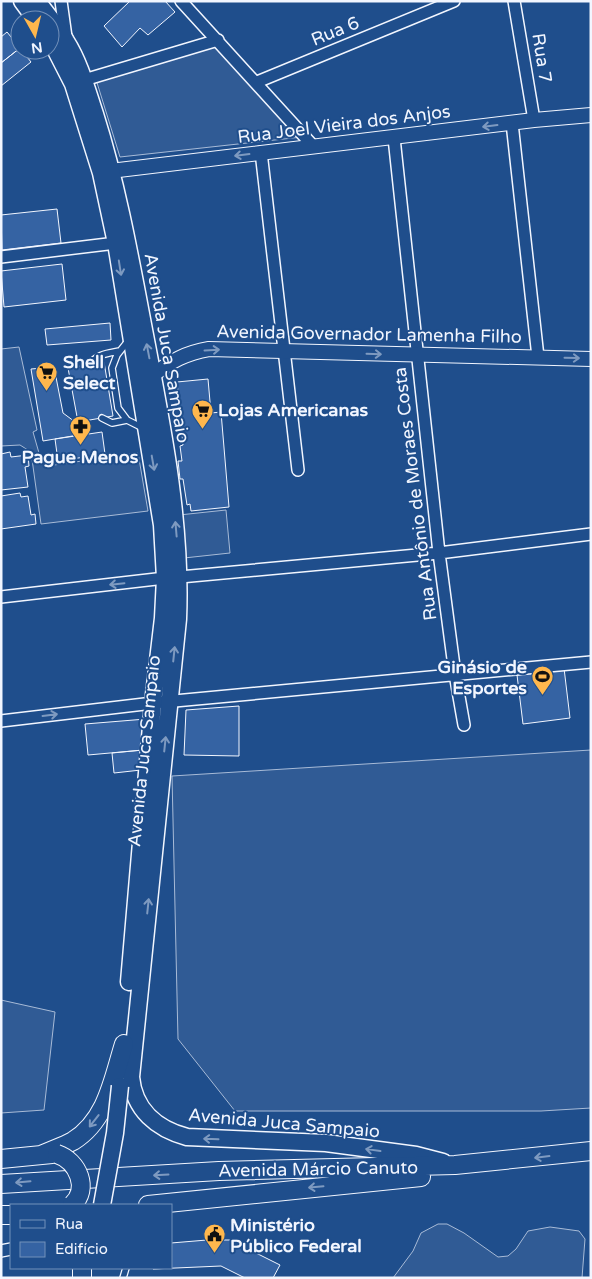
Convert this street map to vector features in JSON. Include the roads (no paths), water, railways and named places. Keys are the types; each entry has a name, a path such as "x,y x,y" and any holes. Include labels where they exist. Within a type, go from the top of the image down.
{"main road":[{"name":"Avenida Juca Sampaio","path":"37,1 67,41 84,80 106,172 153,375 171,486 172,578"},
{"name":"Avenida Juca Sampaio","path":"60,59 73,84 106,172 131,338 178,619 161,702 115,1133 102,1204"},
{"name":"Avenida Juca Sampaio","path":"161,702 131,1077 132,1089 142,1108 157,1125 170,1132 187,1137 326,1143 416,1156 455,1165"},
{"path":"49,1154 72,1142 94,1123 103,1108 124,1044"},
{"name":"Avenida Márcio Canuto","path":"1,1184 219,1171 485,1164 591,1152"},
{"path":"1,1159 49,1154 66,1157 77,1170 80,1193 73,1204"},
{"path":"158,1204 411,1178 485,1164"}],"street":[{"name":"Avenida Juca Sampaio","path":"61,1 67,41"},
{"path":"181,1 257,82 314,147"},
{"name":"Rua 6","path":"257,82 454,1"},
{"name":"Rua 7","path":"514,1 534,120"},
{"path":"84,80 218,40"},
{"name":"Rua Joel Vieira dos Anjos","path":"106,172 261,152 591,115"},
{"path":"512,123 538,357"},
{"name":"Rua Antônio de Moraes Costa","path":"394,138 439,553 454,674 464,725"},
{"path":"261,152 298,470"},
{"path":"1,257 116,243"},
{"name":"Avenida Governador Lamenha Filho","path":"153,375 172,361 189,353 202,350 284,350 417,355 591,358"},
{"path":"1,596 439,553 591,534"},
{"path":"1,721 161,702 591,662"}],"lane":[{"path":"131,338 114,360 112,377 118,408 127,420 147,430"},
{"path":"90,365 92,360 103,354 120,350"},
{"path":"102,418 112,423 127,420"}],"place":[{"name":"Shell Select","path":"47,391"},
{"name":"Lojas Americanas","path":"202,429"},
{"name":"Pague Menos","path":"80,446"},
{"name":"Ginásio de Esportes","path":"543,696"},
{"name":"Ministério Público Federal","path":"214,1254"}]}
